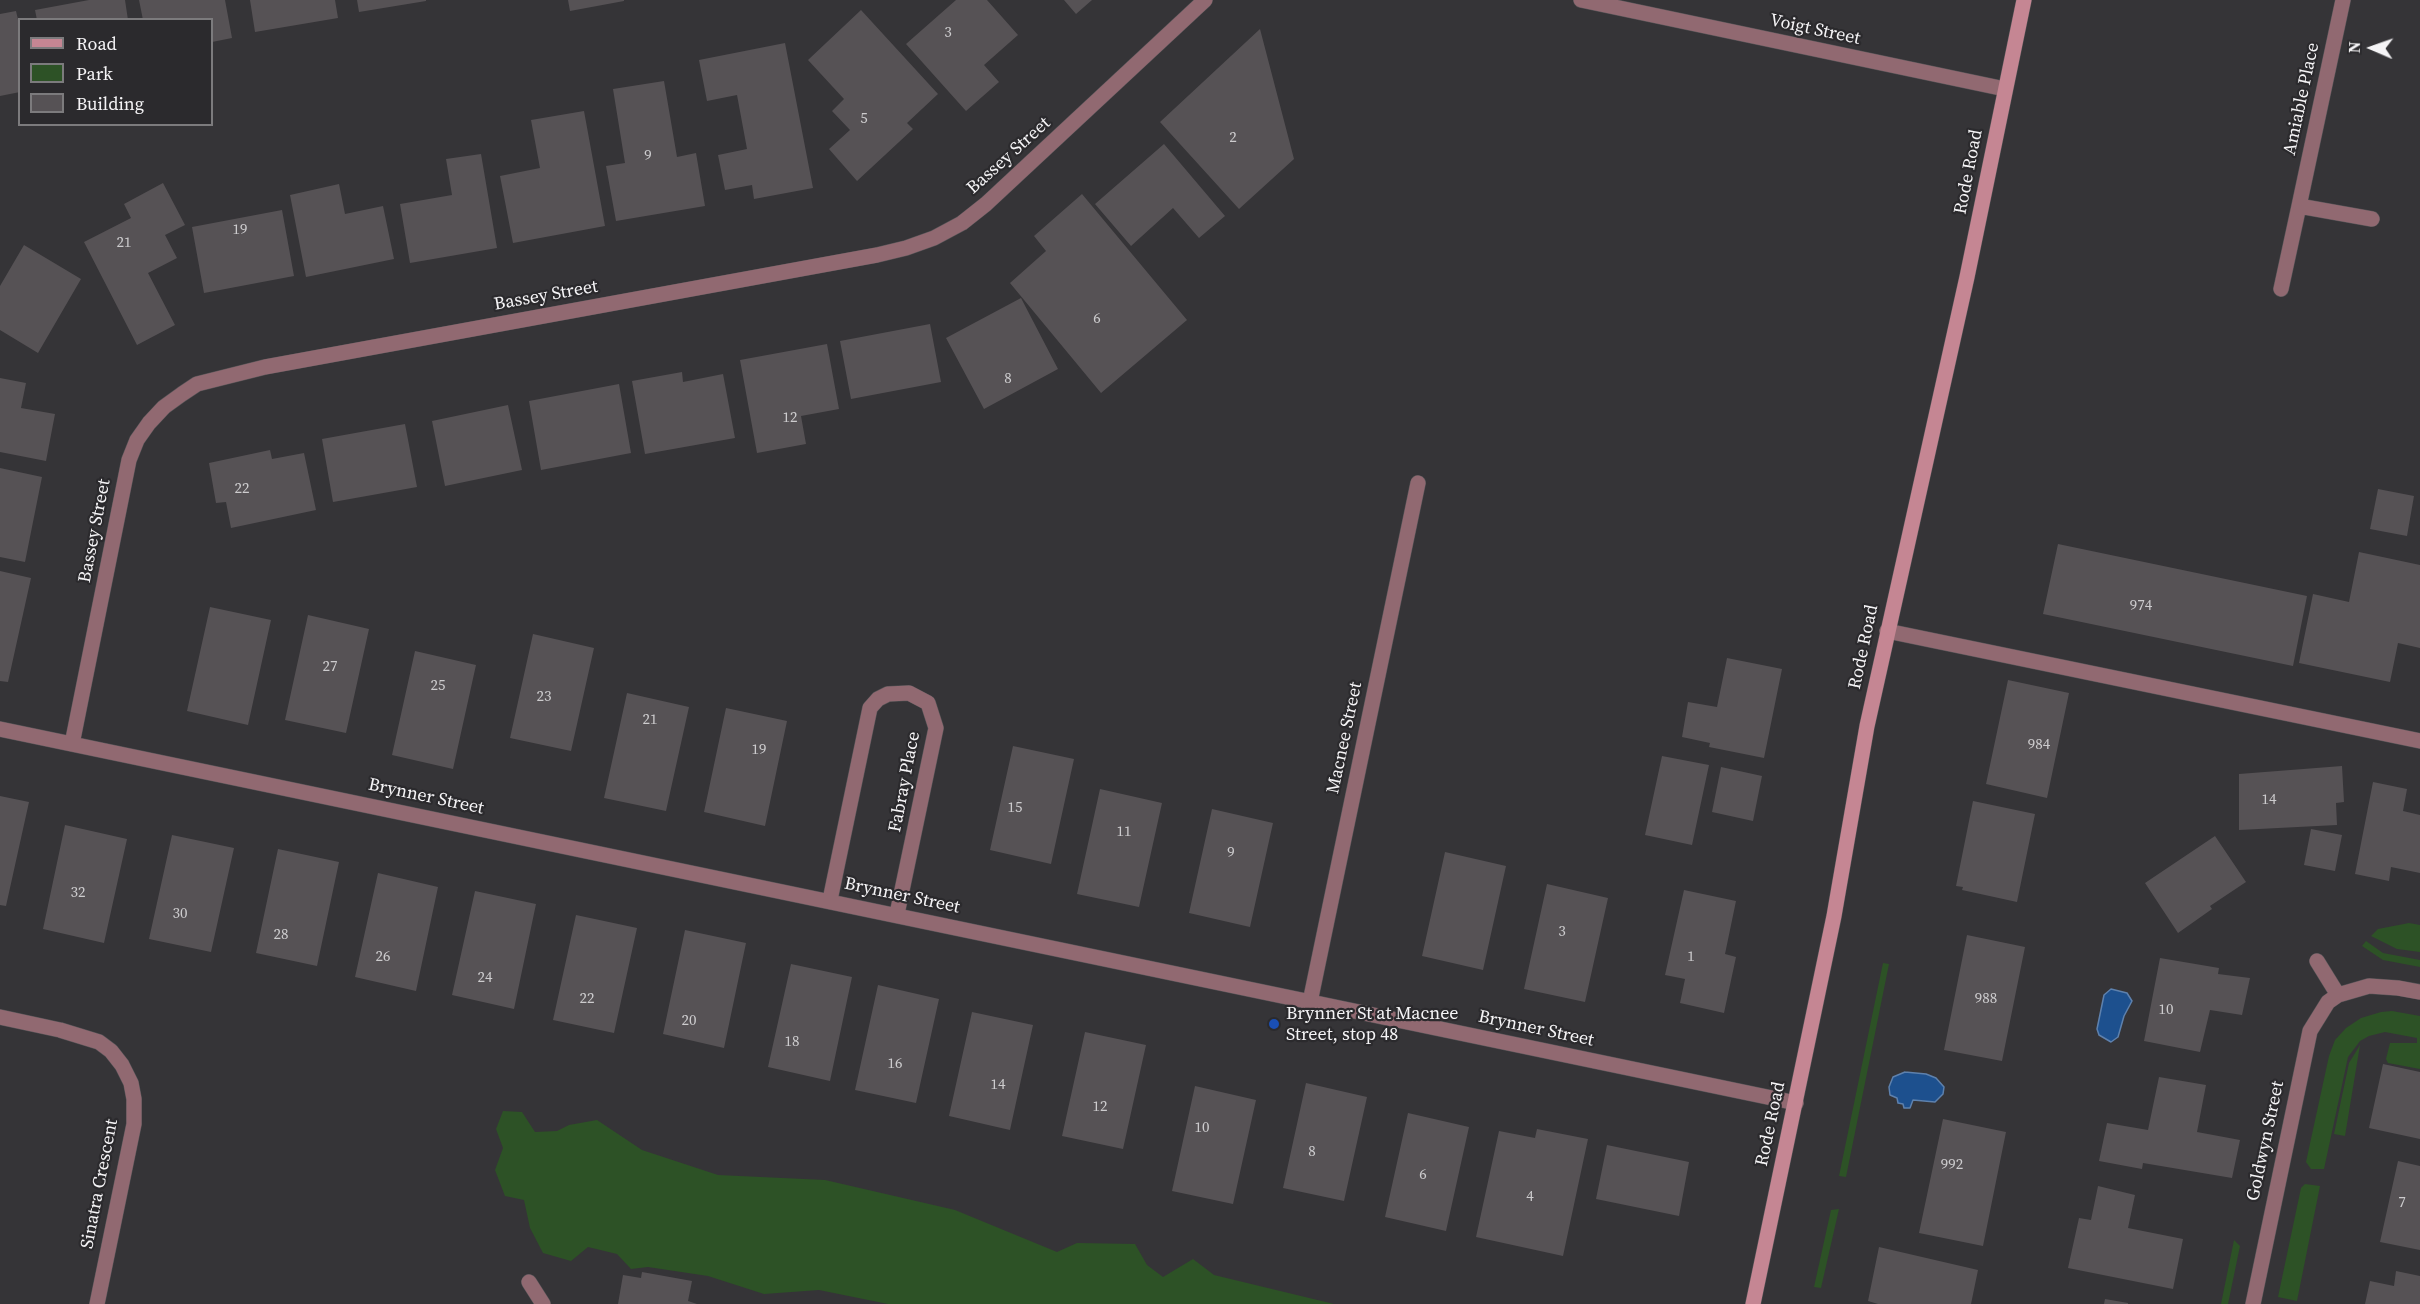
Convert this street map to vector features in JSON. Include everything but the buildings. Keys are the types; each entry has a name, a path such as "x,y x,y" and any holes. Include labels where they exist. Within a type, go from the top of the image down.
{"main road":[{"name":"Rode Road","path":"1753,1304 1834,916 1867,726 1968,277 2024,0"}],"street":[{"name":"Bassey Street","path":"72,744 129,460 136,440 149,423 164,407 197,384 242,372 877,255 934,238 962,223 986,204 1205,0"},
{"name":"Voigt Street","path":"1581,0 2005,89"},
{"name":"Amiable Place","path":"2281,289 2343,0"},
{"path":"2299,206 2372,219"},
{"name":"Macnee Street","path":"1310,1002 1418,483"},
{"path":"1887,631 2420,741"},
{"name":"Fabray Place","path":"830,900 870,708 878,699 888,694 909,693 928,703 936,728 897,914"},
{"name":"Brynner Street","path":"0,729 830,900 1796,1103"},
{"path":"2318,962 2338,995 2369,986 2420,992"},
{"name":"Goldwyn Street","path":"2253,1304 2310,1031 2328,1002 2338,995"},
{"name":"Sinatra Crescent","path":"0,1017 60,1029 99,1042 111,1051 122,1065 131,1083 134,1099 134,1124 97,1304"},
{"path":"529,1282 543,1304"}],"green space":[{"path":"2409,923 2420,925 2420,952 2397,949 2371,936 2378,929"},
{"path":"2366,941 2383,953 2420,960 2420,967 2383,960 2362,946"},
{"path":"1883,963 1889,964 1846,1177 1839,1176"},
{"path":"2392,1011 2420,1016 2420,1069 2388,1063 2386,1059 2390,1043 2417,1043 2417,1038 2385,1032 2360,1041 2348,1057 2324,1169 2311,1169 2306,1162 2329,1056 2335,1040 2346,1028 2361,1018"},
{"path":"2360,1045 2345,1136 2334,1134 2349,1063"},
{"path":"503,1111 522,1112 535,1132 557,1131 569,1125 597,1120 642,1150 718,1175 825,1180 955,1210 1057,1252 1077,1243 1135,1244 1147,1265 1163,1277 1193,1259 1214,1275 1334,1304 888,1304 819,1290 764,1294 708,1276 648,1267 631,1269 617,1254 588,1247 571,1261 543,1253 530,1228 524,1200 505,1196 495,1170 503,1148 496,1129"},
{"path":"2305,1184 2320,1186 2297,1301 2278,1297 2301,1188"},
{"path":"1839,1209 1821,1288 1814,1287 1831,1210"},
{"path":"2234,1240 2240,1246 2228,1304 2221,1304"}],"water":[{"path":"2111,989 2127,993 2132,1001 2124,1016 2118,1037 2111,1042 2099,1035 2097,1029 2104,995"},
{"path":"1905,1072 1926,1074 1936,1078 1944,1087 1943,1094 1935,1102 1913,1100 1910,1108 1904,1108 1903,1104 1898,1103 1897,1098 1890,1095 1889,1087 1893,1077"}],"place":[{"name":"Brynner St at Macnee Street, stop 48","path":"1274,1024"}]}
